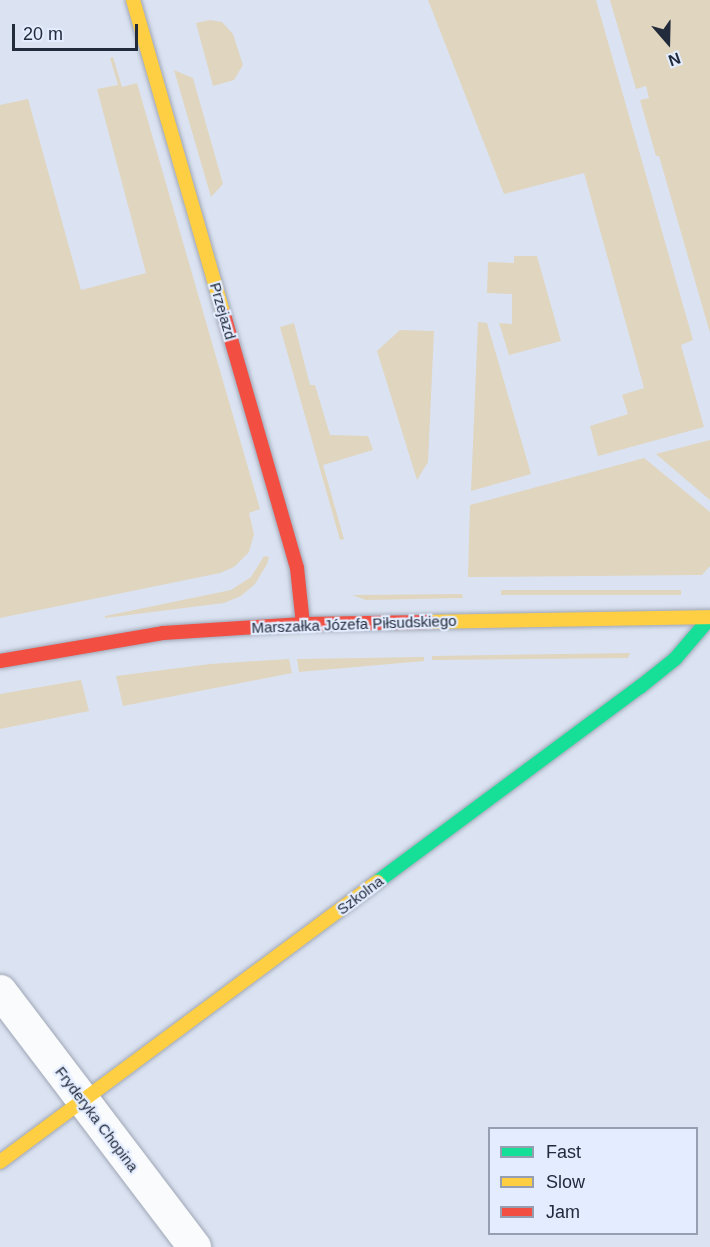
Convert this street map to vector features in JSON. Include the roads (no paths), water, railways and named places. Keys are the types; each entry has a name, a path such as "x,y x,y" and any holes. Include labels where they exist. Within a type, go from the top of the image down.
{"street":[{"name":"Przejazd","path":"133,0 294,558 300,583 303,624"},
{"name":"Marszałka Józefa Piłsudskiego","path":"0,661 163,633 303,624 710,617"},
{"name":"Szkolna","path":"0,1162 639,687 675,658 710,617"},
{"name":"Fryderyka Chopina","path":"0,991 194,1247"}]}
